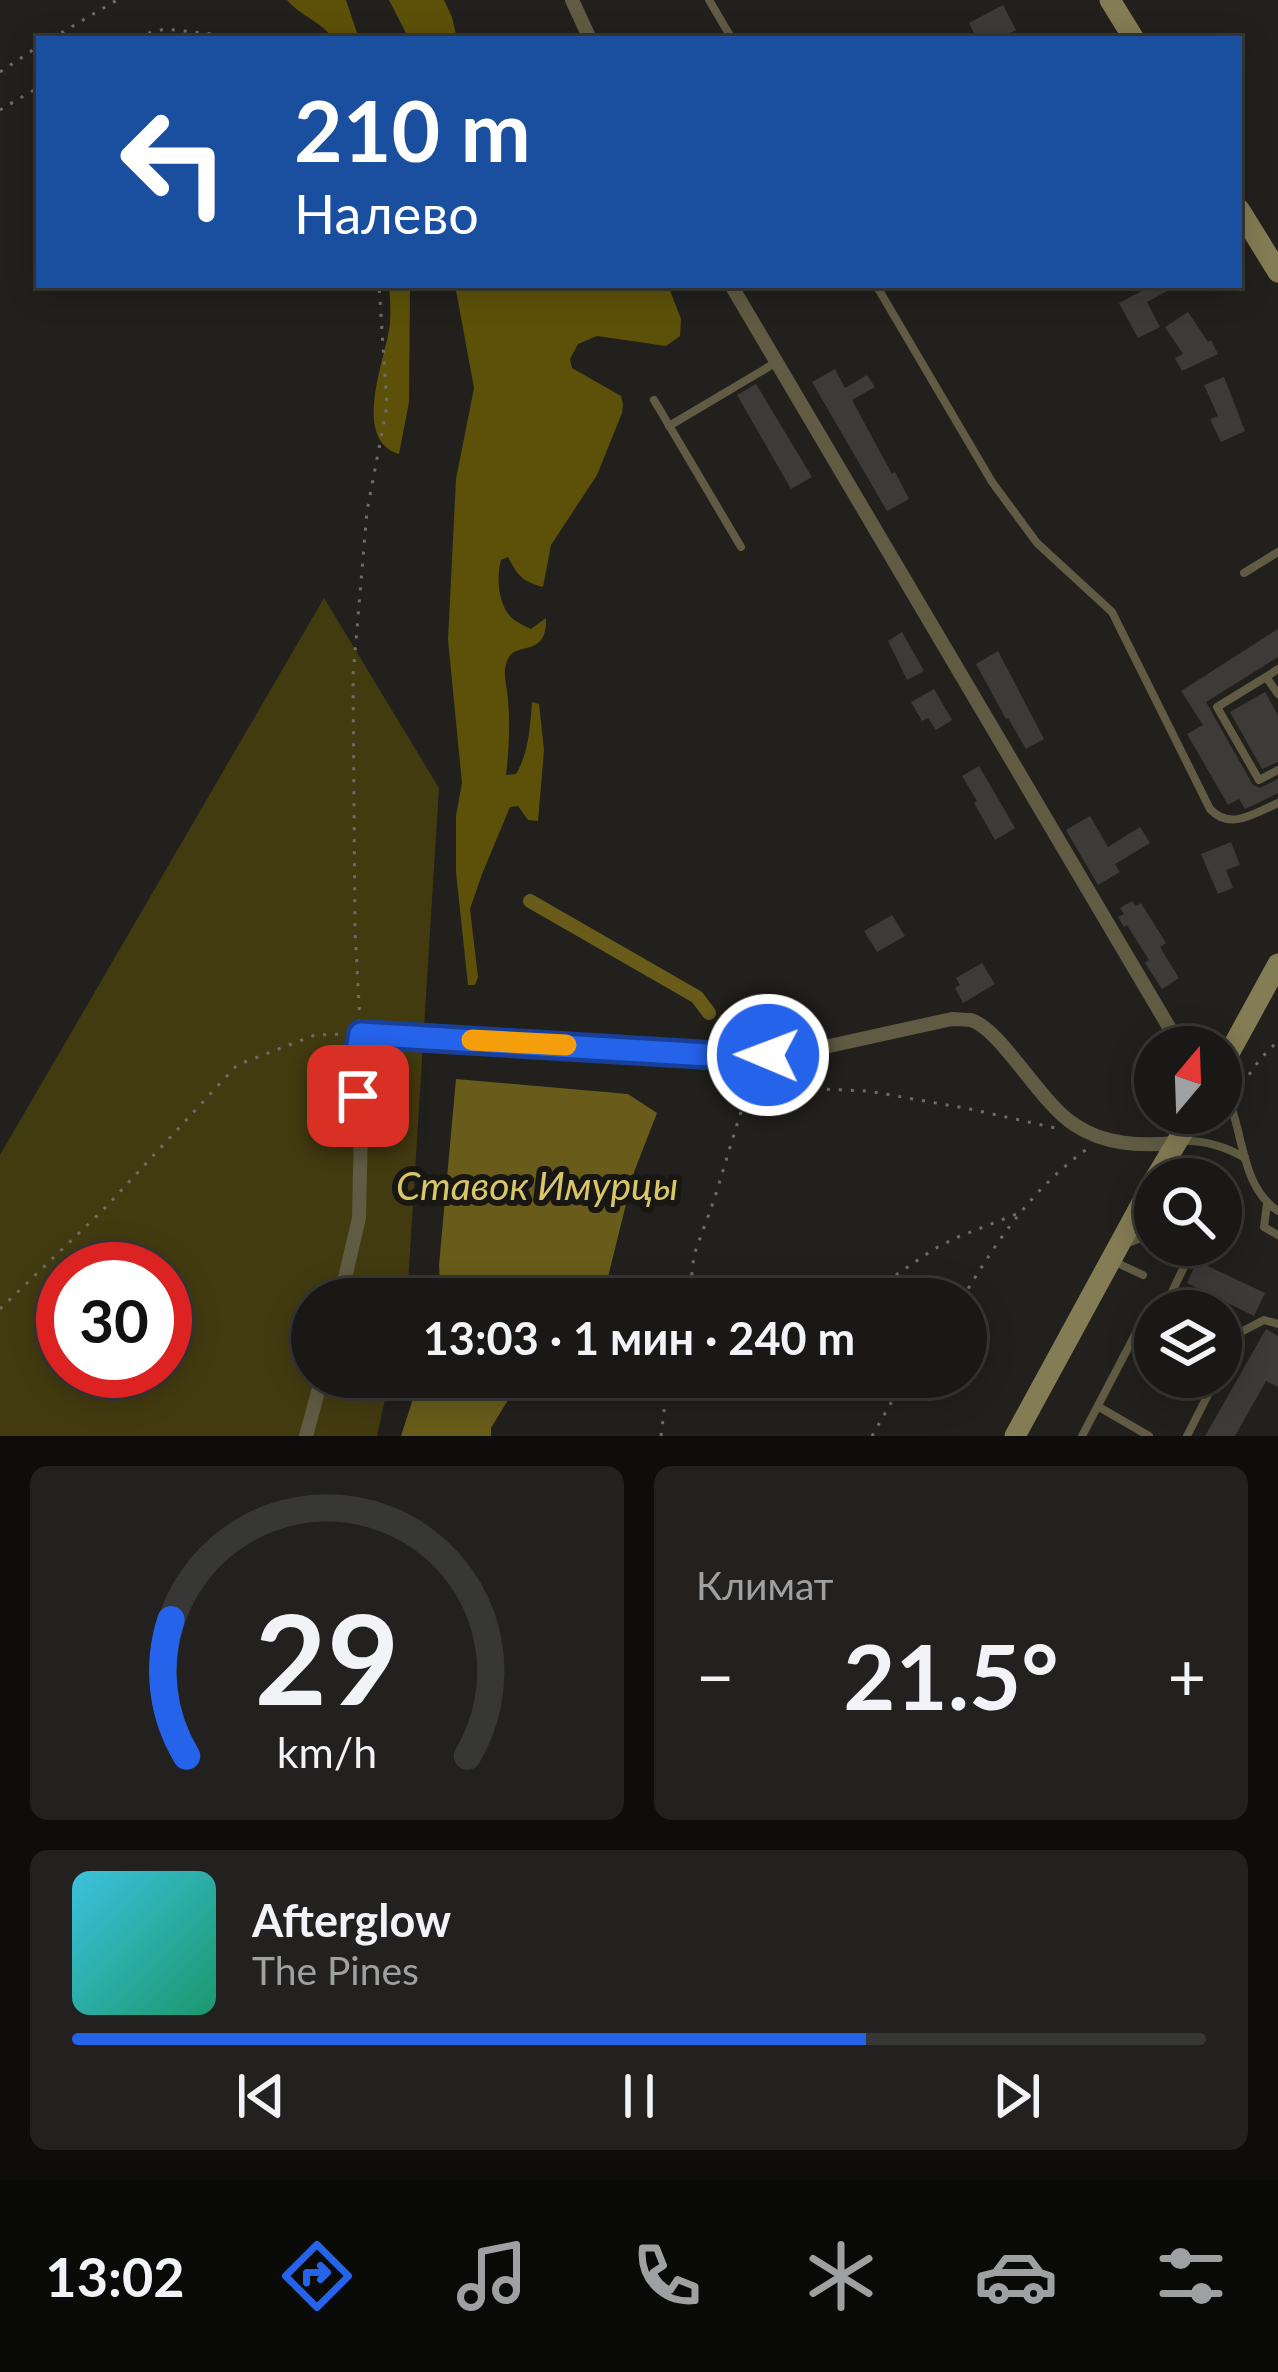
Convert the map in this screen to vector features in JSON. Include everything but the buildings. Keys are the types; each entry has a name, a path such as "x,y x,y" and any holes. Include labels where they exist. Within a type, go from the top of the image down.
{"main road":[{"path":"1110,0 1132,36"},
{"path":"1242,214 1277,269"},
{"path":"1242,1030 1278,964"},
{"path":"1015,1436 1134,1224"}],"street":[{"path":"572,0 589,36"},
{"path":"733,288 1168,1026"},
{"path":"345,1278 359,1218 361,1125 355,1068 361,1034 734,1056 794,1054 952,1019 970,1020 989,1030 1050,1105 1076,1126 1130,1144 1151,1158"},
{"path":"306,1436 316,1398"}],"lane":[{"path":"709,0 730,36"},
{"path":"878,288 1003,497 1036,543 1112,612 1210,809 1229,821 1278,803"},
{"path":"669,426 776,363"},
{"path":"654,400 741,547"},
{"path":"1244,573 1278,552"},
{"path":"1278,669 1217,707 1259,780 1278,770"},
{"path":"1266,677 1278,694"},
{"path":"1239,1134 1267,1204 1264,1227 1278,1235"},
{"path":"1183,1158 1203,1141 1245,1158"},
{"path":"1267,1204 1278,1210"},
{"path":"1134,1245 1114,1255 1142,1274"},
{"path":"1242,1331 1264,1320 1278,1324"},
{"path":"1082,1436 1134,1338"},
{"path":"1186,1436 1206,1398"},
{"path":"1099,1407 1150,1436"}],"path":[{"path":"55,36 117,0"},
{"path":"137,36 165,29 233,36"},
{"path":"0,72 36,48"},
{"path":"0,110 36,89"},
{"path":"0,1310 104,1209 237,1065 316,1035 361,1034 354,910 353,676 367,511 387,406 379,288"},
{"path":"1242,1085 1278,1041"},
{"path":"734,1056 758,1070 820,1089 868,1091 1070,1132"},
{"path":"691,1278 694,1255 743,1105 746,1075 734,1056"},
{"path":"975,1278 1019,1213 1049,1180 1102,1138"},
{"path":"892,1278 958,1237 1019,1213"},
{"path":"661,1436 667,1398"},
{"path":"872,1436 894,1398"}],"shaded area":[{"path":"287,0 346,0 358,36 330,36"},
{"path":"389,0 444,0 456,36 407,36"},
{"path":"389,288 410,288 409,402 399,454 384,445 374,415 390,323"},
{"path":"456,288 669,288 681,319 680,336 666,346 597,336 578,344 570,359 572,368 621,396 622,413 597,475 551,545 543,587 521,577 508,557 501,560 500,591 508,613 531,629 546,618 541,639 511,655 506,666 506,775 516,774 524,757 532,702 539,704 544,750 538,821 528,820 518,806 510,807 470,909 478,977 475,985 468,985 456,872 456,816 462,783 448,640 456,479 474,388"},
{"path":"324,598 439,788 408,1278 291,1278 291,1398 385,1398 377,1436 0,1436 0,1155"}],"water":[{"name":"Ставок Имурцы","path":"456,1079 628,1094 657,1113 634,1172 608,1278 440,1278"},
{"path":"413,1398 509,1398 491,1436 401,1436"}],"waterway":[{"path":"530,901 697,997 709,1013"}],"slow traffic":[{"path":"472,1040 566,1045"}],"route":[{"path":"358,1096 355,1068 361,1034 768,1055"}]}
